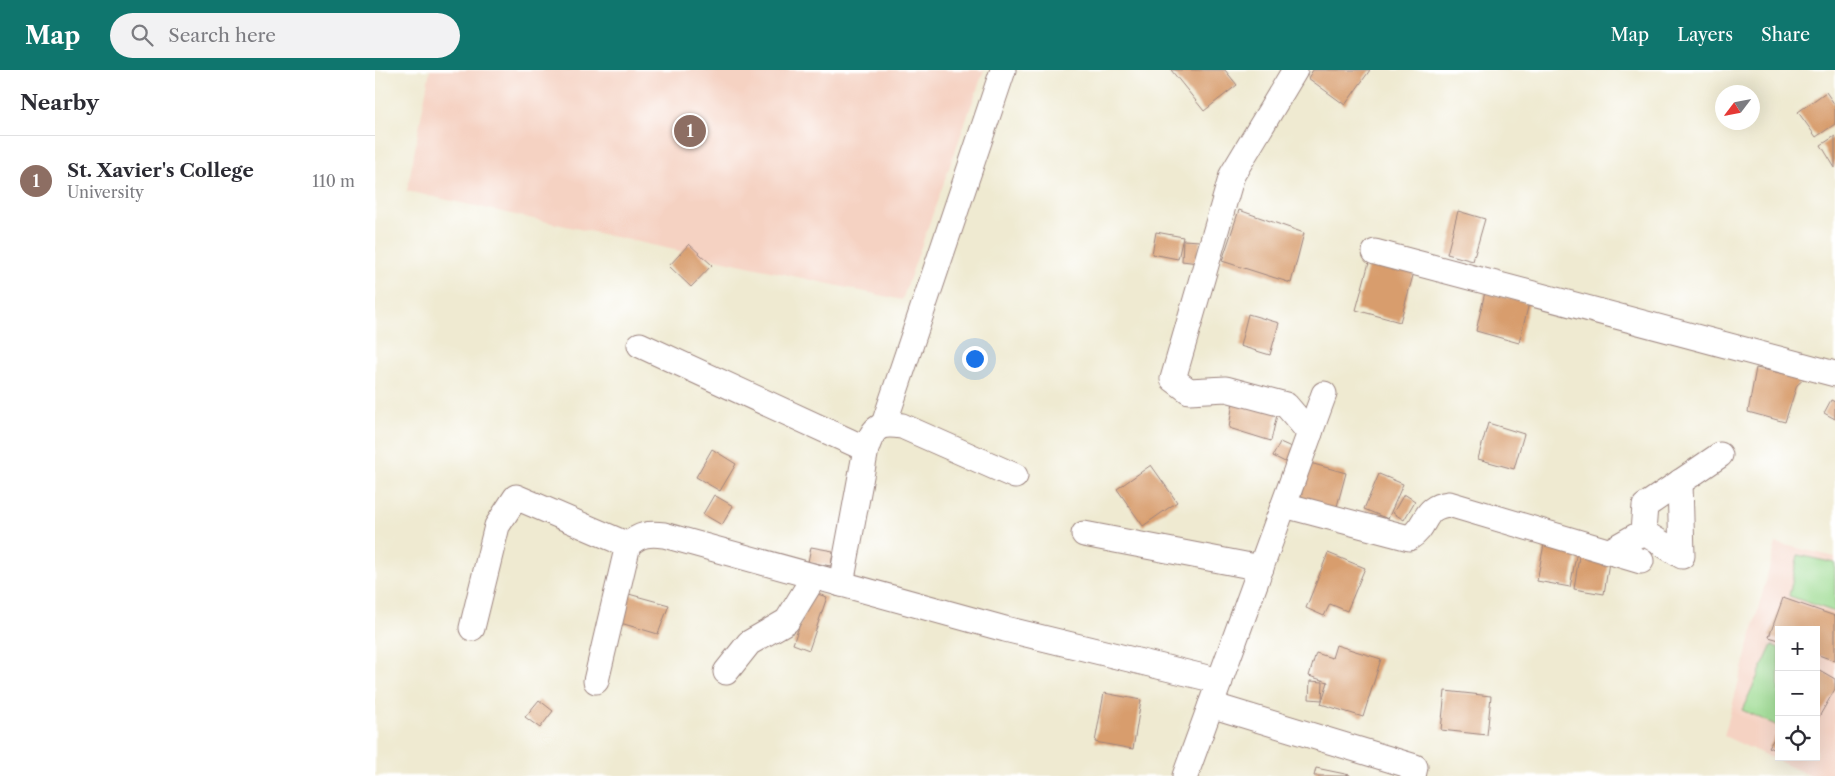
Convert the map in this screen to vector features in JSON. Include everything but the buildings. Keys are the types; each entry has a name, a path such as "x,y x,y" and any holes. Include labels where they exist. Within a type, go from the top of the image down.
{"street":[{"path":"884,424 1003,70"},
{"path":"1295,70 1232,175 1173,379 1189,391 1226,389 1286,405 1310,432"},
{"path":"1375,252 1835,374"},
{"path":"640,345 866,449"},
{"path":"1185,776 1324,394"},
{"path":"841,584 866,449 875,429 884,424 902,426 1015,476"},
{"path":"1643,532 1645,506 1720,455"},
{"path":"1643,532 1682,556 1680,482"},
{"path":"472,628 497,526 516,497 629,545"},
{"path":"1284,505 1409,538 1416,534 1430,510 1437,505 1449,504 1641,561"},
{"path":"1608,552 1643,532"},
{"path":"597,681 629,545 637,536 649,533 664,535 1005,629 1220,680"},
{"path":"1084,534 1261,568"},
{"path":"726,672 749,643 787,621 814,577"},
{"path":"1211,705 1415,767 1413,776"}],"shaded area":[{"path":"430,70 984,70 902,300 407,191"},
{"path":"1776,543 1835,557 1835,776 1811,776 1778,761 1820,761 1820,626 1775,626 1775,759 1724,736"}],"green space":[{"path":"1798,555 1835,563 1835,612 1789,596"},
{"path":"1772,645 1775,646 1775,725 1742,710"}],"place":[{"name":"St. Xavier's College","path":"690,131"}]}
